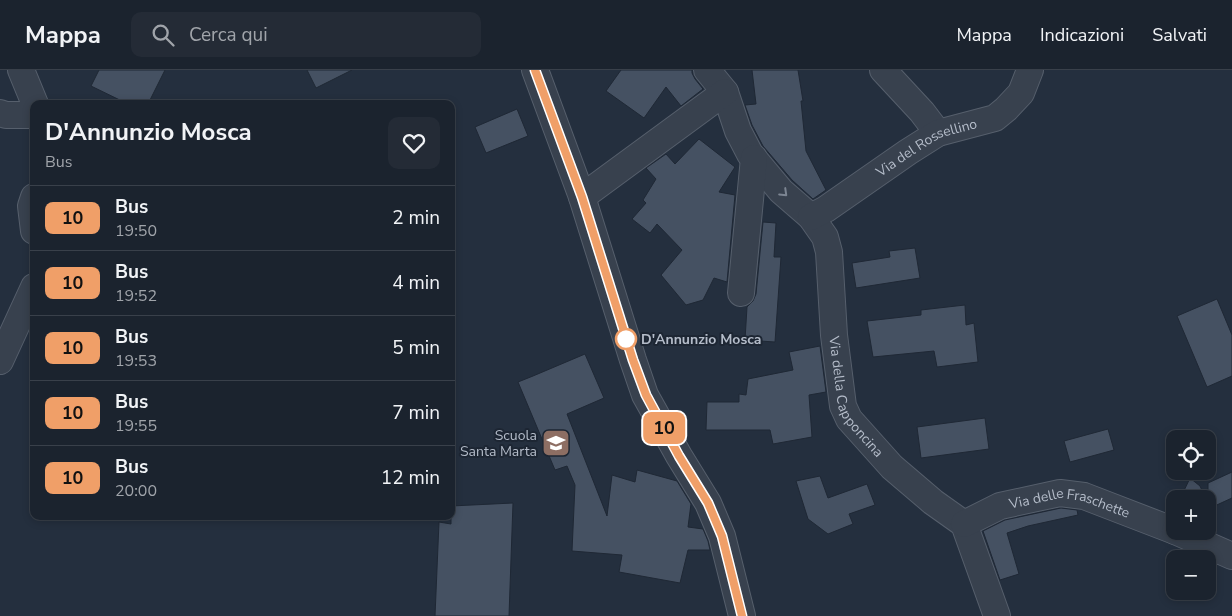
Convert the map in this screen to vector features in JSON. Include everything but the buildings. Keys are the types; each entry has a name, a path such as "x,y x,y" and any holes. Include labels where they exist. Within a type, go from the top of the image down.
{"street":[{"path":"21,70 33,100"},
{"path":"535,70 582,197 633,360 646,395 679,456 708,503 722,536 742,616"},
{"path":"883,70 922,112 938,133"},
{"name":"Via del Rossellino","path":"811,217 826,209 938,133 995,118 1021,93 1030,70"},
{"path":"582,197 715,77"},
{"name":"Via della Capponcina","path":"715,77 750,154 781,191 811,217 825,237 829,252 834,335 842,406 849,419 892,467 933,502 964,524"},
{"path":"0,113 6,115 30,115"},
{"path":"741,293 754,158"},
{"path":"0,361 30,296"},
{"name":"Via delle Fraschette","path":"964,524 1000,506 1060,493 1084,496 1166,528"},
{"path":"964,524 997,616"},
{"name":"Via delle Fraschette","path":"1196,540 1232,556"}],"bus line":[{"name":"10","path":"535,70 582,197 633,360 646,395 679,456 708,503 722,536 742,616"}],"place":[{"name":"D'Annunzio Mosca","path":"626,339"},
{"name":"Scuola Santa Marta","path":"556,443"}]}
